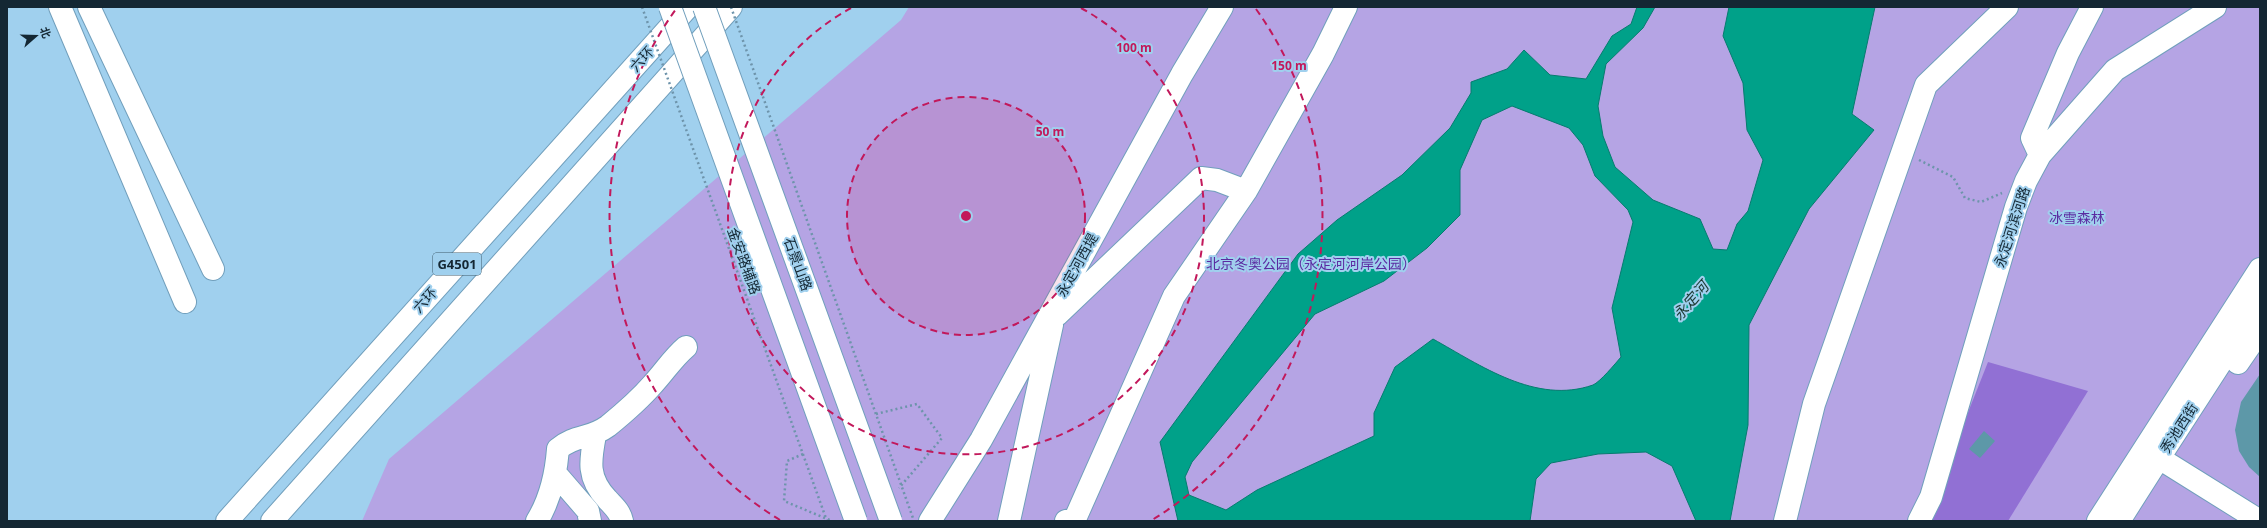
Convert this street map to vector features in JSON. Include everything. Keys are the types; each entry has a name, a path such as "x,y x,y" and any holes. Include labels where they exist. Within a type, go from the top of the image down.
{"main road":[{"path":"60,7 185,302"},
{"path":"89,7 213,269"},
{"path":"670,7 856,521"},
{"name":"六环","path":"227,521 688,7"},
{"name":"石景山路","path":"704,7 891,521"},
{"name":"G4501","path":"272,521 731,7"},
{"name":"永定河西堤","path":"930,521 981,440 1051,318 1182,74 1222,7"},
{"path":"1066,521 1075,518 1174,296 1246,191 1323,54 1346,7"},
{"path":"1785,521 1814,404 1926,85 2007,7"},
{"path":"2040,155 2032,138 2068,53 2092,7"},
{"name":"永定河滨河路","path":"1919,521 1930,497 2016,207 2026,181 2040,155 2115,70 2215,7"},
{"path":"1009,521 1051,318 1201,178 1217,180 1246,191"},
{"path":"2098,521 2260,269"},
{"name":"秀池西街","path":"2159,458 2260,302"},
{"name":"秀池西街","path":"2159,458 2216,395 2260,331"},
{"path":"537,521 551,493 556,474 558,449 569,440 595,435 637,401 675,357 686,347"},
{"path":"595,435 591,455 591,475 601,493 620,513 622,521"},
{"path":"2119,521 2159,458 2260,521"},
{"path":"556,474 588,511 590,521"}],"path":[{"name":"金安路辅路","path":"642,7 826,521"},
{"path":"731,7 914,521"},
{"path":"1903,152 1953,177 1965,198 1981,202 2026,181"},
{"path":"876,414 917,404 942,438 893,494"},
{"path":"803,454 787,461 784,502 832,521"}],"green space":[{"name":"北京冬奥公园（永定河河岸公园）","path":"909,7 2260,7 2260,283 2105,521 362,521 389,459 901,20"},
{"path":"2260,313 2260,521 2110,521"}],"shaded area":[{"path":"1988,362 2088,391 2008,521 1925,521"}],"water":[{"name":"永定河","path":"1637,7 1655,7 1643,28 1606,64 1598,106 1603,136 1615,167 1653,200 1700,219 1713,249 1727,250 1737,224 1748,211 1763,160 1747,130 1743,83 1723,36 1729,7 1875,7 1852,114 1874,130 1809,209 1749,325 1748,425 1730,521 1696,521 1672,466 1646,452 1598,454 1551,463 1536,479 1530,521 1178,521 1160,442 1298,254 1337,220 1402,175 1450,128 1471,93 1471,82 1507,69 1524,50 1550,75 1586,79 1612,36 1631,24","holes":["1512,106 1569,128 1583,145 1595,176 1628,210 1633,222 1612,308 1621,357 1603,377 1593,385 1572,390 1551,390 1530,386 1489,370 1433,339 1395,367 1374,413 1374,436 1257,490 1226,510 1189,495 1185,477 1192,462 1315,314 1384,281 1427,248 1460,215 1460,170 1482,120"]}],"building":[{"path":"2260,374 2260,477 2249,467 2239,451 2235,430 2241,402"},
{"path":"1984,431 1995,441 1980,458 1969,449"}],"park label":[{"name":"冰雪森林","path":"2077,218"}]}
